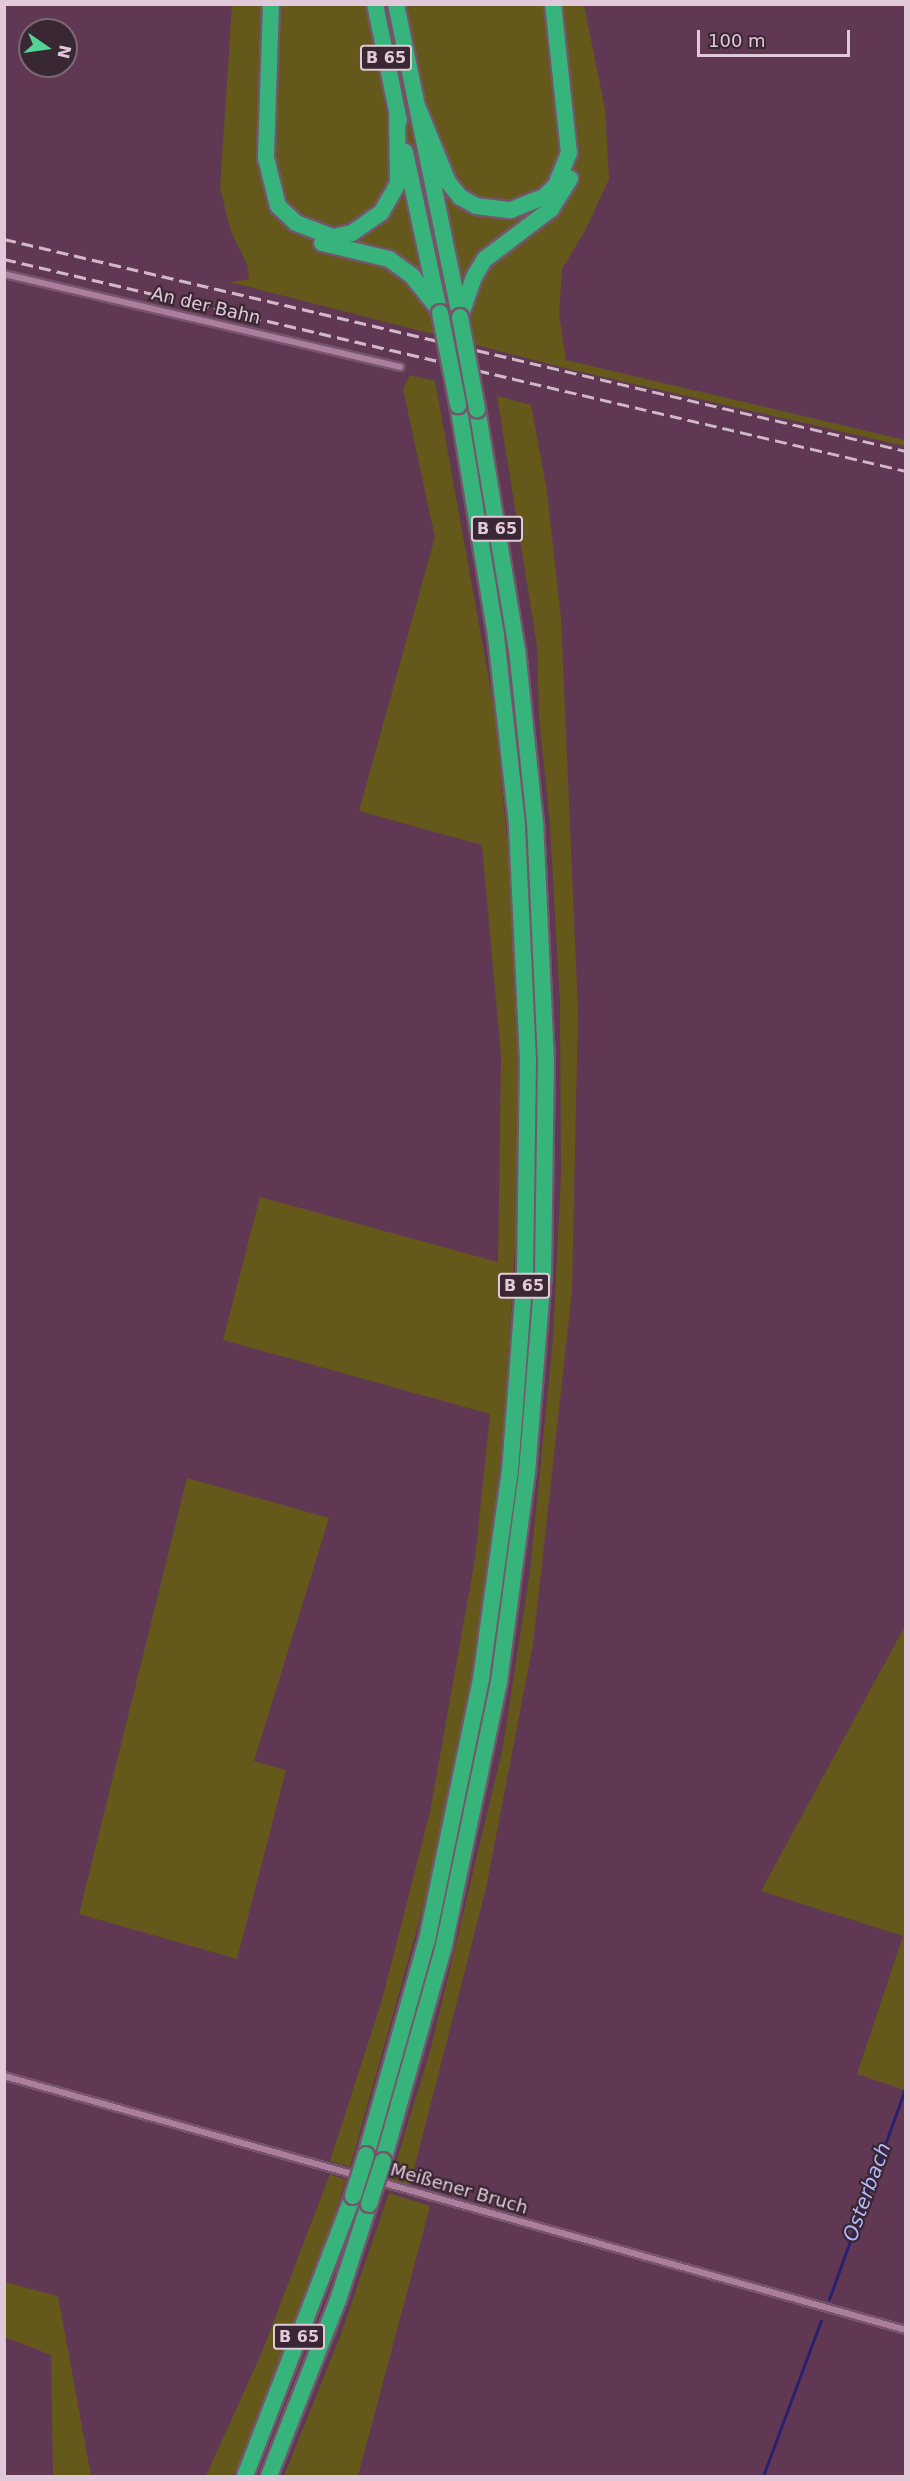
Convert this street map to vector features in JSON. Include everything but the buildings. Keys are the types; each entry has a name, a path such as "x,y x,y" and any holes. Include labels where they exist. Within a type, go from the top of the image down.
{"highway":[{"path":"265,4 260,161 264,189 273,209 291,229 315,241 389,259 412,276 440,312"},
{"path":"271,4 266,158 278,206 296,223 333,237 352,234 381,213 398,183 397,112"},
{"name":"B 65","path":"245,2476 366,2156 427,1940 481,1680 510,1471 525,1273 528,1050 517,824 496,636 458,405 375,4"},
{"name":"B 65","path":"269,2476 338,2300 383,2161 444,1945 499,1682 527,1473 543,1274 546,1062 535,823 517,650 460,317 396,4"},
{"path":"418,108 448,182 460,197 476,206 511,210 543,197 556,185 569,153 553,4"},
{"path":"460,317 474,278 485,259 551,209 570,179 575,148 558,4"}],"street":[{"name":"An der Bahn","path":"4,274 400,367"},
{"name":"Meißener Bruch","path":"4,2076 906,2330"}],"shaded area":[{"path":"232,5 584,5 605,109 609,179 586,229 562,269 559,314 566,360 905,440 905,446 569,369 230,282 249,279 247,264 231,232 220,188"},
{"path":"410,375 435,381 495,713 511,881 518,1057 516,1229 504,1429 485,1590 465,1714 429,1886 350,2167 330,2161 382,2000 430,1812 475,1559 490,1414 223,1340 260,1197 498,1262 501,1056 482,845 359,811 435,537 403,389"},
{"path":"497,396 531,405 547,491 561,618 578,1011 572,1292 533,1644 486,1888 410,2185 391,2179 431,2048 503,1747 530,1571 553,1339 561,1175 560,1004 550,825 539,716 537,646"},
{"path":"187,1478 329,1518 254,1761 286,1770 237,1959 79,1914"},
{"path":"905,1626 905,2090 857,2074 903,1936 761,1891"},
{"path":"330,2174 346,2180 315,2273 248,2445 233,2476 206,2476 262,2352"},
{"path":"389,2193 430,2206 358,2476 284,2476 341,2334"},
{"path":"4,2282 58,2296 91,2476 53,2476 51,2355 5,2337"}],"waterway":[{"name":"Osterbach","path":"829,2299 906,2086"},
{"name":"Osterbach","path":"763,2476 821,2320"}],"railway":[{"path":"4,239 906,451"},
{"path":"4,259 906,471"}]}
